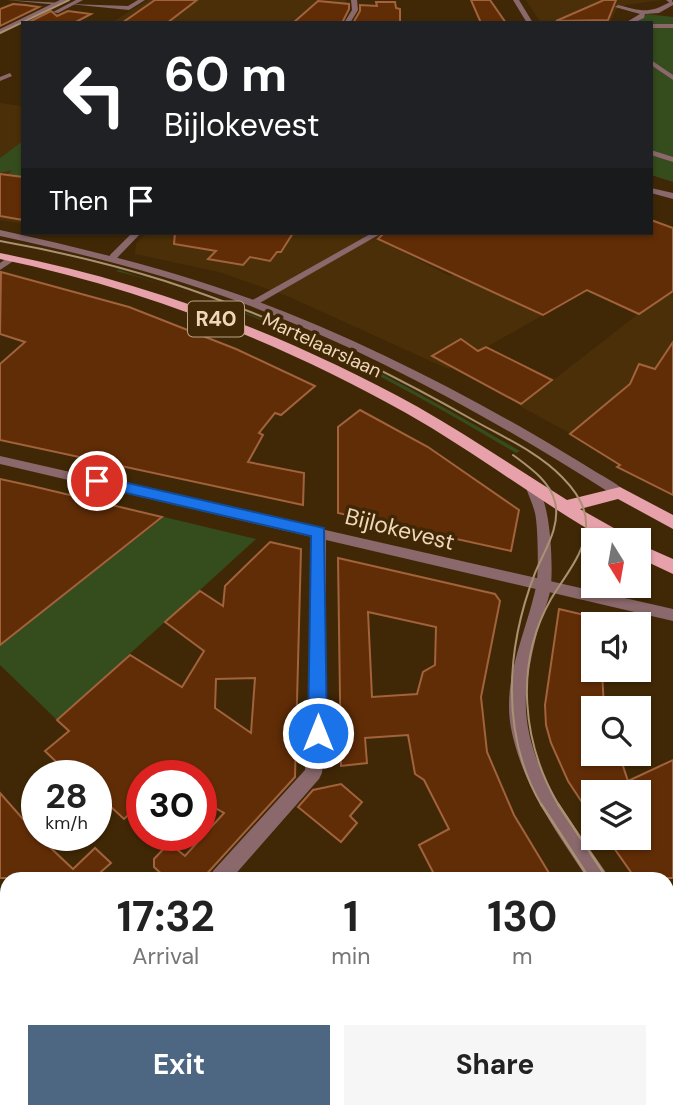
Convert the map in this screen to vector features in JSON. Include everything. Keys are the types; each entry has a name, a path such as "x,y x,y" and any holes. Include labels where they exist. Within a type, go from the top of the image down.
{"main road":[{"name":"Martelaarslaan","path":"4,260 153,294 304,356 464,442 532,488 600,528"},
{"name":"Martelaarslaan","path":"620,493 673,523"},
{"path":"564,507 620,493"},
{"path":"651,556 673,567"}],"street":[{"path":"10,0 61,1"},
{"path":"37,21 79,0"},
{"path":"72,4 129,8 142,0"},
{"path":"348,21 355,10 354,0"},
{"path":"516,0 529,21"},
{"path":"0,31 61,1"},
{"path":"657,12 672,2"},
{"path":"618,7 673,16"},
{"path":"634,21 643,13"},
{"path":"653,26 673,26"},
{"path":"0,40 21,29"},
{"path":"653,63 672,76"},
{"path":"0,79 10,75"},
{"path":"653,77 672,76"},
{"path":"653,153 673,160"},
{"path":"653,191 673,196"},
{"name":"Martelaarslaan","path":"0,233 113,257 254,302 420,375 552,449 620,493"},
{"path":"113,257 135,235"},
{"name":"Martelaarslaan","path":"254,302 374,235"},
{"name":"Bijlokevest","path":"0,460 544,585"},
{"path":"532,488 542,514 544,585 521,673 518,695 519,726 530,765 545,798 594,872"},
{"path":"542,514 564,507"},
{"path":"225,872 313,773 318,733 319,532"},
{"path":"544,585 673,615"}],"shaded area":[{"path":"148,0 346,0 347,10 339,21 114,21"},
{"path":"526,0 662,0 626,5 617,9 611,21 540,21"},
{"path":"0,103 21,106 21,224 0,220"},
{"path":"145,235 399,235 385,243 450,276 527,235 561,235 673,279 673,416 573,435 520,406 638,314 587,290 448,369 287,296 219,272 135,254 136,244"}],"green space":[{"path":"647,14 673,17 673,182 653,176 653,21 636,21"},
{"path":"21,142 21,176 8,174 12,170 0,173 0,158"},
{"path":"225,305 310,339 372,369 520,451 516,453 372,372"},
{"path":"164,517 256,539 57,720 0,665 0,645"}],"building":[{"path":"155,0 197,0 170,21 125,21"},
{"path":"471,0 490,0 505,21 480,21"},
{"path":"604,0 616,0 608,20 556,21"},
{"path":"318,1 349,4 343,21 295,21"},
{"path":"376,2 395,2 396,8 400,9 400,21 354,21 360,5 377,6"},
{"path":"13,4 39,7 0,26 0,9"},
{"path":"51,11 57,16 68,11 91,14 78,21 31,21"},
{"path":"0,174 21,177 21,220 0,216"},
{"path":"653,221 673,228 673,291 639,314 587,290 543,315 378,239 382,235 653,235"},
{"path":"175,235 292,235 281,252 277,252 270,261 250,257 243,265 208,259 216,251 174,244"},
{"path":"1,272 129,307 236,349 315,386 281,415 275,413 259,433 263,435 248,462 304,473 303,505 0,440 0,364 25,342 0,334"},
{"path":"461,339 478,351 486,347 552,380 521,404 432,356"},
{"path":"673,342 673,495 617,467 620,465 570,434 630,384 639,364 655,369"},
{"path":"360,410 428,447 519,510 511,551 338,513 338,427"},
{"path":"0,479 32,486 162,517 0,645"},
{"path":"270,542 301,549 295,777 208,872 159,872 154,867 154,859 162,851 179,851 185,856 190,851 217,851 217,821 224,813 217,809 217,760 126,760 124,819 112,808 112,760 54,760 45,751 69,731 57,720 130,655 182,687 204,651 165,622 200,591 223,606 225,586","holes":["255,678 251,733 215,708 216,679"]},
{"path":"338,558 495,594 500,601 481,697 487,752 514,815 548,872 433,872 419,845 449,829 424,780 415,774 408,735 365,738 367,763 341,766","holes":["368,612 436,627 435,665 423,672 417,694 372,697"]},
{"path":"559,609 581,614 581,682 603,682 603,696 581,696 581,766 623,766 628,780 581,780 581,801 568,781 546,725 545,705"},
{"path":"673,760 673,872 631,872 615,850 651,850 651,780 630,780"},
{"path":"341,784 362,802 350,816 357,823 341,842 298,807 313,790"},
{"path":"0,793 21,817 21,851 54,851 73,869 92,851 98,851 111,863 101,872 0,872"}],"tram line":[{"path":"25,21 69,0"},
{"path":"0,33 21,23"},
{"path":"0,241 83,258 145,275 284,326 436,399 531,452 562,477 582,504 586,516 585,534 579,553 539,624 531,650 527,703 537,756 558,804"},
{"path":"513,455 549,487 556,511 554,530 525,602 513,661 514,721 519,750 528,779 542,806"},
{"path":"541,804 585,872"},
{"path":"558,804 603,872"}],"route":[{"path":"97,481 319,532 318,733"}]}
